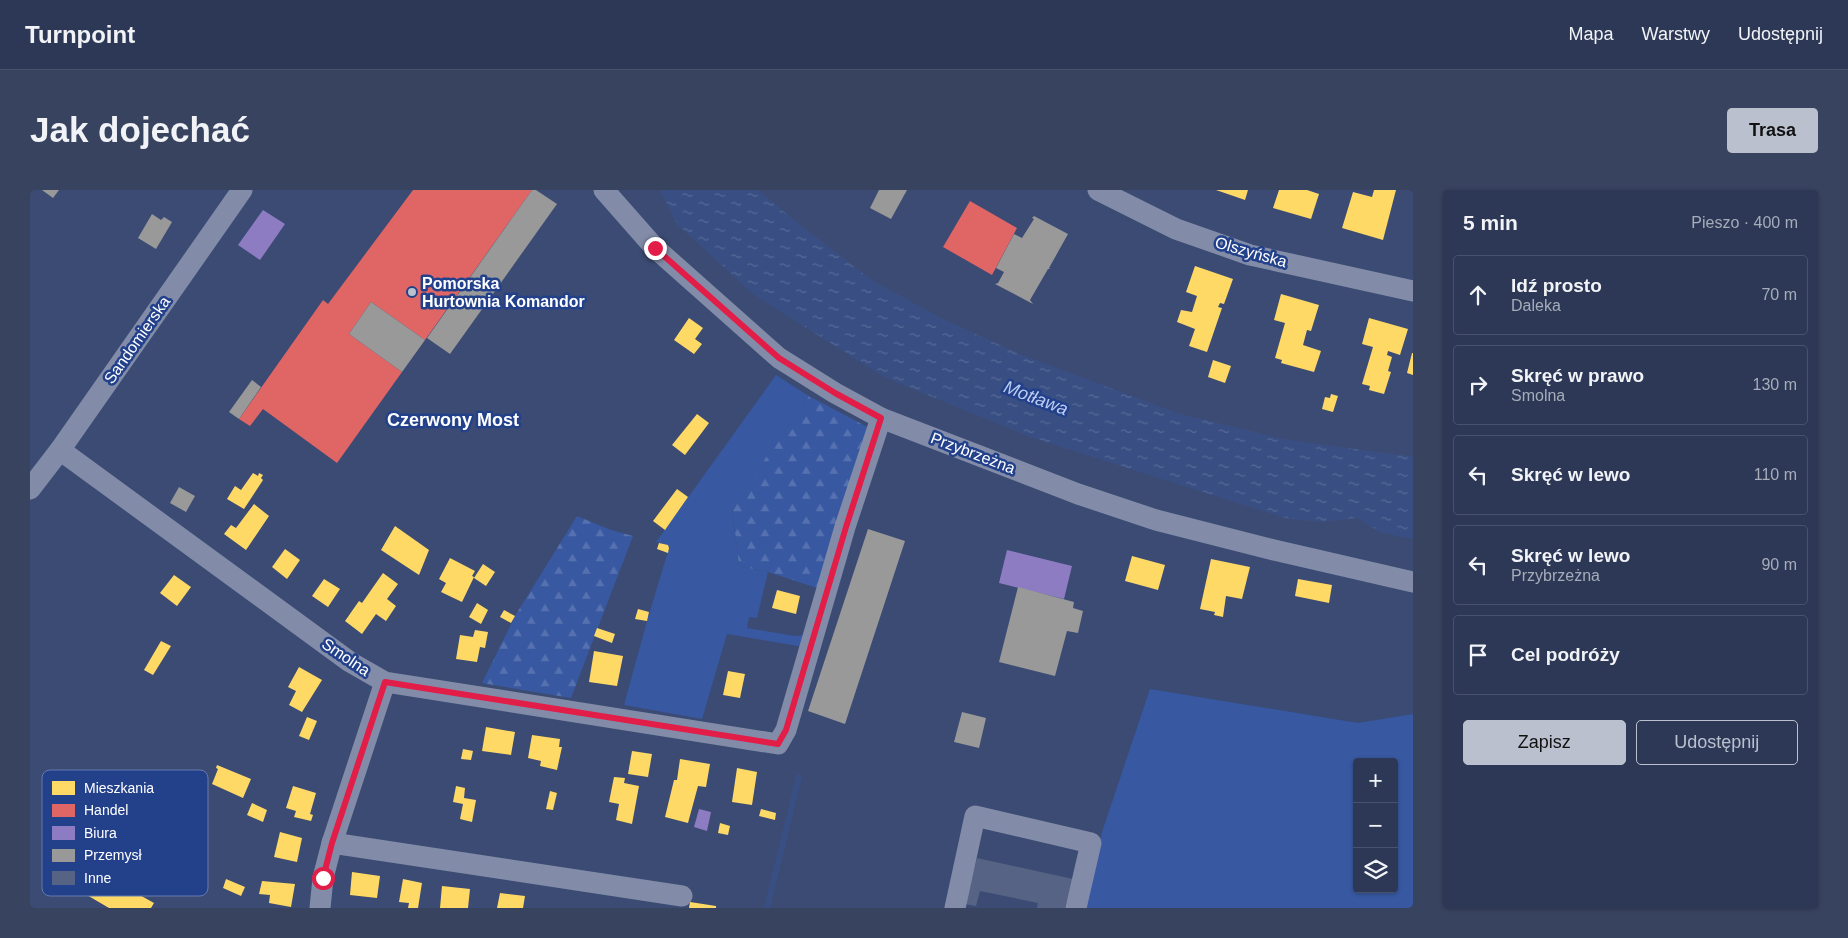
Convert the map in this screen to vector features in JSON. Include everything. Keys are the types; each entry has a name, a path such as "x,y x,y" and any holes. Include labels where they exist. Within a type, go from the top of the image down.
{"street":[{"name":"Sandomierska","path":"30,489 60,450 242,190"},
{"name":"Przybrzeżna","path":"604,190 655,248 779,358 835,393 881,418 1078,494 1156,520 1283,553 1413,582"},
{"name":"Olszyńska","path":"1102,191 1176,229 1250,255 1410,284"},
{"name":"Smolna","path":"60,450 350,662 385,682 778,744 786,730 846,527 881,418"},
{"path":"320,908 323,878 332,843 385,682"},
{"path":"955,908 976,816 1091,843 1076,908"},
{"path":"332,843 682,896"}],"green space":[{"path":"776,375 809,396 732,507 739,566 768,572 757,618 749,617 747,628 795,636 805,635 804,647 727,634 702,719 624,705 669,548 668,545 656,542"},
{"path":"809,396 871,429 820,589 768,572 739,566 732,506"},
{"path":"577,516 611,530 633,536 571,698 482,683 515,616"},
{"path":"1150,689 1358,723 1413,714 1413,908 1085,908 1102,832"}],"water":[{"name":"Motława","path":"660,190 758,190 873,281 941,318 1017,353 1177,413 1282,439 1413,457 1413,539 1379,532 1358,518 1320,522 1285,518 1030,437 884,377 753,294 677,224"}],"building: Mieszkania":[{"path":"1216,190 1248,190 1245,200"},
{"path":"1279,190 1307,190 1319,194 1311,219 1273,208"},
{"path":"1374,190 1396,190 1383,240 1342,228 1353,192 1372,197"},
{"path":"1195,266 1233,279 1224,304 1220,303 1218,307 1222,308 1207,352 1189,346 1195,329 1177,322 1181,310 1192,312 1197,296 1186,292"},
{"path":"1281,294 1319,305 1311,331 1307,330 1303,345 1321,351 1314,372 1281,363 1282,360 1275,358 1285,323 1274,320"},
{"path":"689,318 703,328 695,339 702,344 694,354 674,340"},
{"path":"1369,318 1408,329 1400,355 1388,351 1387,355 1392,357 1388,371 1391,372 1384,394 1369,390 1370,386 1362,384 1373,347 1362,344"},
{"path":"1413,353 1413,375 1407,373"},
{"path":"1213,360 1231,366 1225,383 1208,377"},
{"path":"1331,394 1338,396 1333,412 1322,409 1325,397 1330,398"},
{"path":"697,414 709,423 685,455 672,445"},
{"path":"253,473 258,476 259,473 263,475 261,478 263,480 244,509 227,499 235,486 241,490"},
{"path":"677,489 688,497 665,530 653,521"},
{"path":"254,504 269,516 246,550 224,534 231,525 236,528"},
{"path":"395,526 429,550 419,575 381,550"},
{"path":"659,543 668,545 668,553 657,549"},
{"path":"285,549 300,560 287,579 272,567"},
{"path":"1132,556 1165,565 1158,590 1125,581"},
{"path":"450,558 475,571 462,602 441,592 446,583 439,579"},
{"path":"1211,559 1250,567 1242,599 1226,596 1223,617 1214,615 1215,612 1200,609"},
{"path":"483,564 495,572 486,586 474,578"},
{"path":"383,573 398,584 387,599 396,606 386,621 376,614 362,634 345,621 359,601 362,603"},
{"path":"174,575 191,587 177,606 160,593"},
{"path":"324,579 340,589 328,607 312,596"},
{"path":"1298,579 1332,585 1329,603 1295,596"},
{"path":"777,590 800,596 796,614 772,608"},
{"path":"477,603 488,610 481,624 469,617"},
{"path":"638,609 649,612 647,621 635,619"},
{"path":"504,610 515,616 511,623 500,617"},
{"path":"597,628 615,634 612,643 594,636"},
{"path":"475,630 488,632 485,648 480,647 477,662 456,659 460,635 473,637"},
{"path":"161,641 171,646 153,675 144,670"},
{"path":"594,651 623,656 617,686 589,682"},
{"path":"299,667 322,680 302,712 289,705 296,691 288,687"},
{"path":"728,671 745,674 740,698 723,695"},
{"path":"307,717 317,721 309,740 299,736"},
{"path":"486,727 515,732 511,755 482,751"},
{"path":"532,735 560,739 559,747 562,747 557,770 540,766 541,761 528,758"},
{"path":"463,749 473,751 471,760 461,759"},
{"path":"632,751 652,754 648,777 628,774"},
{"path":"680,759 710,764 706,787 698,786 688,823 665,817 674,780 677,780"},
{"path":"217,765 251,779 243,798 212,784 218,769 216,768"},
{"path":"737,768 757,772 752,805 732,802"},
{"path":"614,777 625,778 624,783 639,786 632,824 616,820 619,804 609,802"},
{"path":"293,786 316,793 310,814 313,815 311,821 294,817 296,811 286,808"},
{"path":"456,786 465,788 464,798 476,800 472,822 460,819 463,804 453,802"},
{"path":"550,791 557,793 553,810 546,809"},
{"path":"252,803 267,810 263,822 247,815"},
{"path":"761,809 776,813 775,820 759,816"},
{"path":"720,823 730,826 728,835 718,833"},
{"path":"280,832 302,838 297,862 274,857"},
{"path":"352,872 380,876 377,898 350,895"},
{"path":"226,879 245,887 241,896 223,888"},
{"path":"403,879 422,883 418,908 408,908 409,903 399,902"},
{"path":"262,881 295,884 291,907 269,903 270,895 259,894"},
{"path":"442,886 470,889 468,908 440,908"},
{"path":"500,893 525,896 523,908 497,908"},
{"path":"89,896 141,896 154,903 151,908 109,908"},
{"path":"690,902 716,906 716,908 689,908"}],"building: Handel":[{"path":"413,190 532,190 425,340 371,302 349,334 402,372 337,463 263,409 250,426 239,419 323,300 328,304"},
{"path":"970,201 1017,228 992,275 943,247"}],"building: Biura":[{"path":"263,210 285,224 260,260 238,245"},
{"path":"1007,550 1072,566 1064,599 999,583"},
{"path":"699,809 711,812 707,831 694,827"}],"building: Przemysł":[{"path":"42,190 59,190 53,198"},
{"path":"532,190 536,190 557,204 450,354 427,338"},
{"path":"879,190 907,190 891,219 870,208"},
{"path":"152,214 161,220 164,217 172,222 156,249 138,238"},
{"path":"1034,216 1068,234 1050,269 1048,269 1030,300 1033,304 995,284 998,283 1004,272 996,268 1014,234 1022,238"},
{"path":"371,302 425,340 402,372 349,334"},
{"path":"252,380 261,387 239,419 229,412"},
{"path":"179,487 195,496 186,512 170,503"},
{"path":"868,529 905,541 845,724 808,711"},
{"path":"1018,587 1074,602 1073,608 1083,611 1078,633 1067,631 1055,676 999,662"},
{"path":"962,712 986,718 979,748 954,742"}],"building: Inne":[{"path":"977,858 1073,879 1065,908 1037,908 1038,903 980,891 976,906 965,904"}],"waterway":[{"path":"767,908 799,777"}],"place":[{"name":"Pomorska Hurtownia Komandor","path":"412,292"}],"district":[{"name":"Czerwony Most","path":"453,420"}],"route":[{"path":"323,878 332,843 385,682 778,744 786,730 810,644 881,418 835,393 779,358 655,248"}]}
